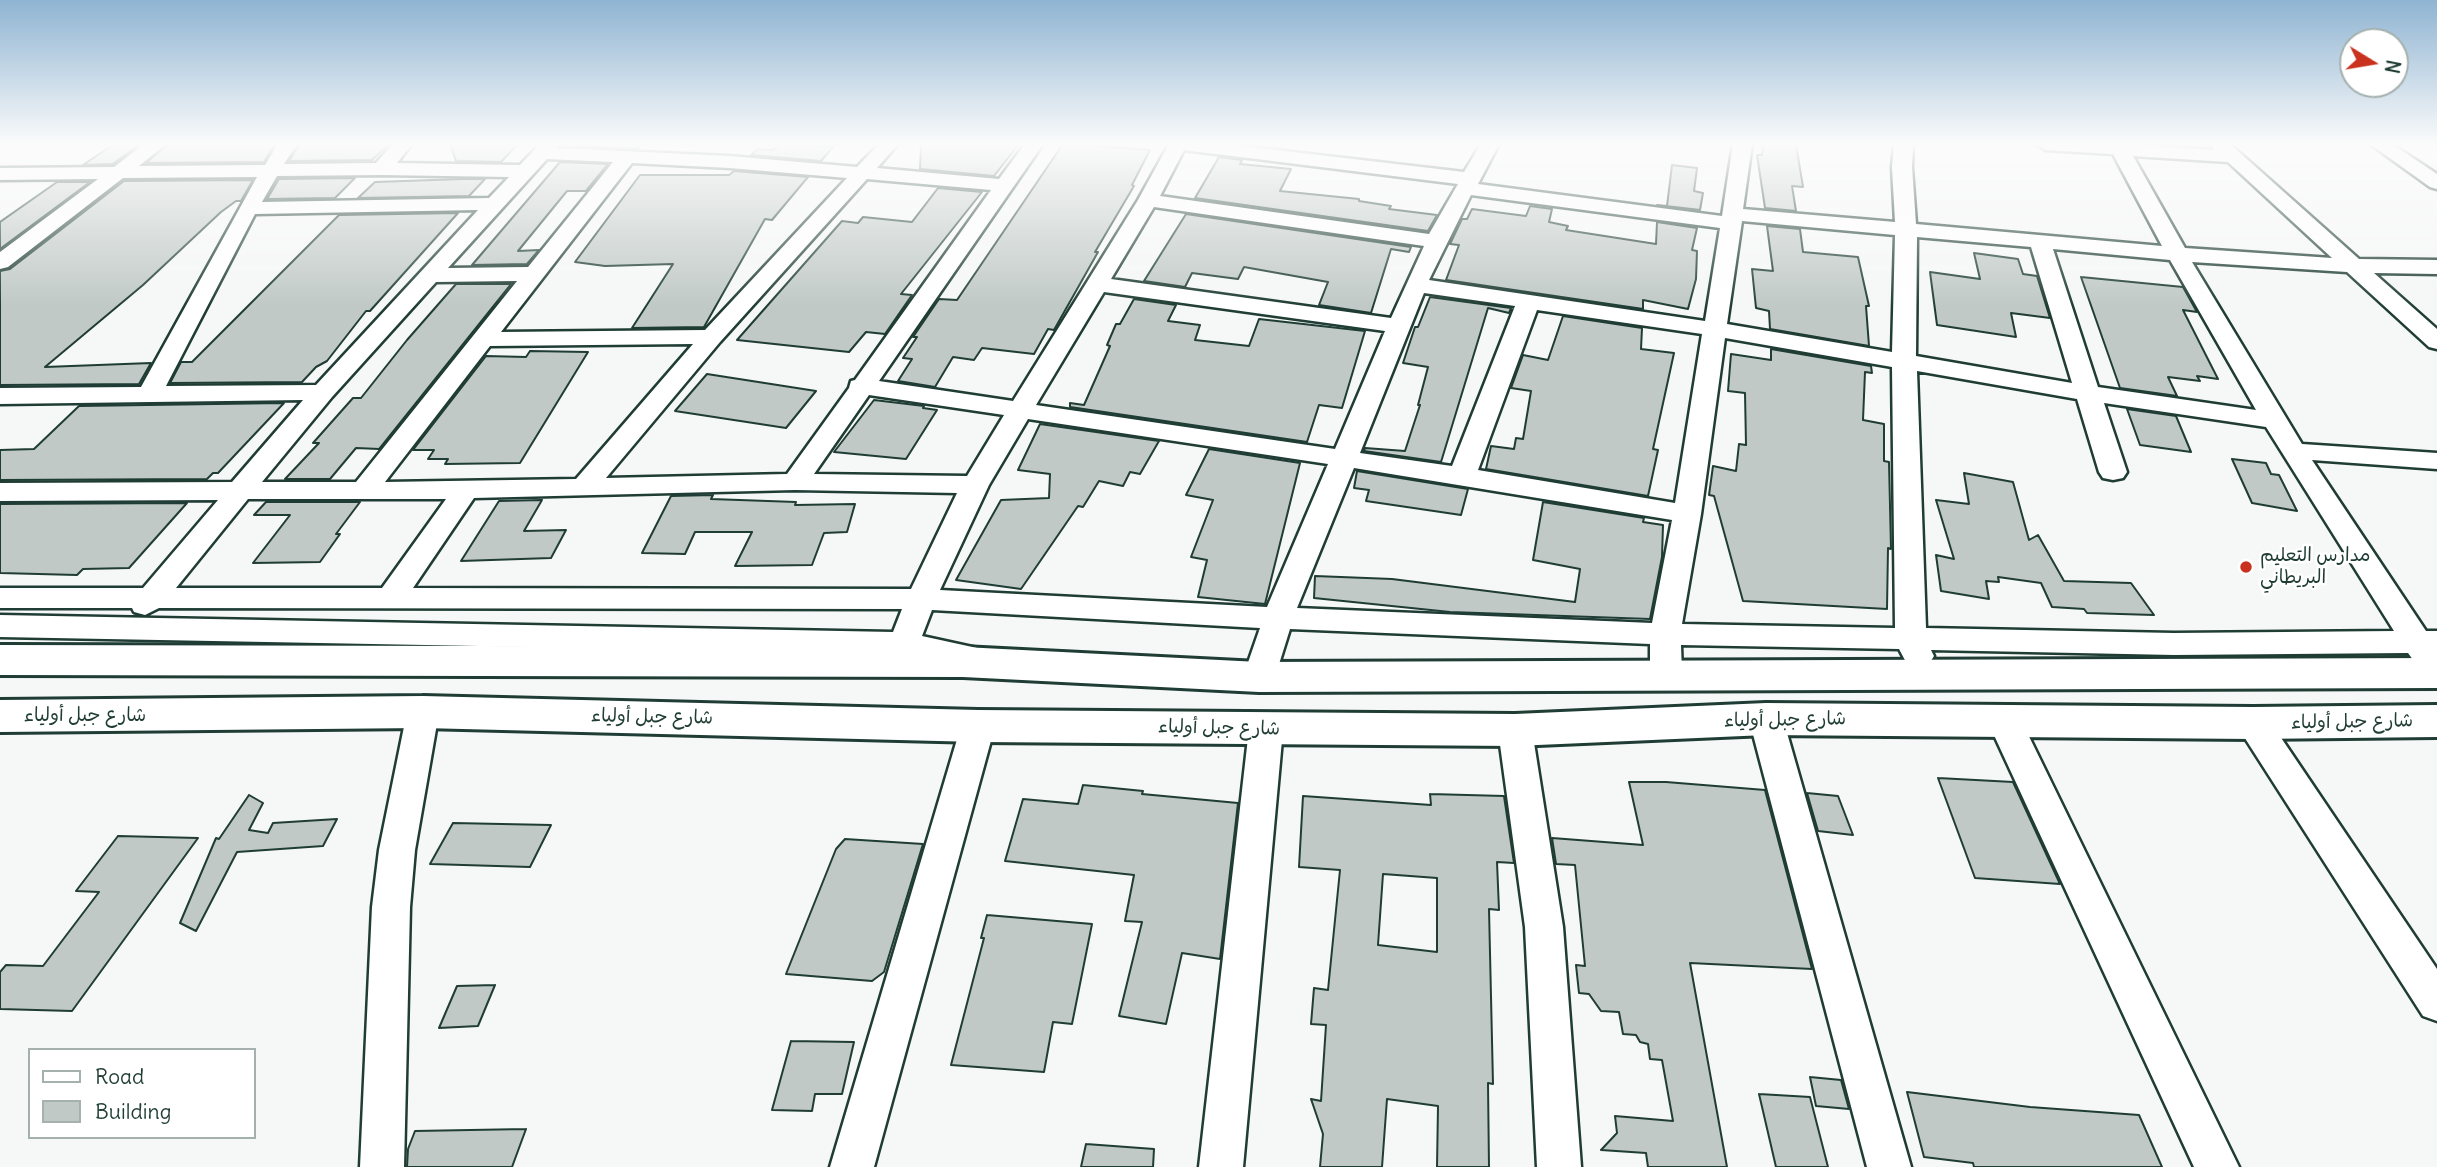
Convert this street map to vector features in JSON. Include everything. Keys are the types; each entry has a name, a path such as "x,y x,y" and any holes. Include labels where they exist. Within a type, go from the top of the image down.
{"main road":[{"path":"0,660 979,663 1259,677 1666,674 1918,656 2432,656"},
{"name":"شارع جبل أولياء","path":"0,716 423,712 978,726 1515,730 1766,719 2253,723 2437,721"}],"street":[{"path":"0,262 83,198"},
{"path":"149,394 254,198"},
{"path":"123,628 243,490 323,392 500,198"},
{"path":"364,489 594,198"},
{"path":"586,486 712,337 841,198"},
{"path":"795,482 994,198"},
{"path":"1259,677 1278,618 1343,459 1416,285 1459,198"},
{"path":"1580,198 1731,219 2177,254 2354,266 2437,267"},
{"path":"1666,674 1665,634 1734,198"},
{"path":"0,598 153,596 921,599 1278,618 1665,634 1918,656 1904,360 1904,198"},
{"path":"2147,198 2293,450 2432,656"},
{"path":"2279,198 2437,342"},
{"path":"904,643 921,599 975,485 1149,200 1437,242"},
{"path":"248,208 495,204"},
{"path":"2040,243 2113,472"},
{"path":"430,275 535,274"},
{"path":"1097,284 1399,326"},
{"path":"1416,285 1713,329 2088,393 2276,421"},
{"path":"1462,476 1528,302"},
{"path":"485,339 712,337"},
{"path":"860,386 1462,476 1686,514"},
{"path":"0,396 323,392"},
{"path":"2293,450 2437,461"},
{"path":"0,492 466,490 795,482 975,485"},
{"path":"391,597 466,490"},
{"path":"0,626 739,642 904,643 962,655 979,663"},
{"path":"382,1167 391,907 397,850 423,712"},
{"path":"1766,719 1889,1167"},
{"path":"2004,720 2217,1167"},
{"path":"2253,723 2437,1003"},
{"path":"852,1167 978,726"},
{"path":"1221,1167 1266,729"},
{"path":"1515,730 1544,927 1559,1167"}],"building":[{"path":"34,198 68,198 0,249 0,222"},
{"path":"101,198 242,198 221,212 143,285 45,367 151,363 139,384 0,385 0,271 10,269"},
{"path":"529,198 561,198 518,251 539,250 527,264 472,265"},
{"path":"622,198 790,198 772,220 765,219 704,327 632,328 673,264 605,266 575,262"},
{"path":"930,198 977,198 901,294 912,295 885,334 866,332 849,352 737,340 842,221 858,223 863,217 912,222"},
{"path":"1026,198 1127,198 1054,330 1048,329 1034,354 982,348 974,360 953,357 935,387 898,381 912,359 903,358 917,337 913,337 939,299 957,300"},
{"path":"1198,198 1359,199 1391,206 1389,209 1437,215 1428,231"},
{"path":"1668,198 1702,198 1700,210 1657,205 1667,206"},
{"path":"1764,198 1794,198 1796,211 1765,208"},
{"path":"1530,206 1552,209 1549,222 1568,226 1566,230 1656,244 1657,222 1697,228 1692,250 1697,251 1696,279 1688,309 1643,300 1643,309 1446,280 1459,245 1450,244 1462,219 1467,219 1472,209 1526,216"},
{"path":"458,213 370,311 366,311 327,361 316,367 302,382 170,383 181,362 192,362 339,215"},
{"path":"1186,214 1411,247 1409,252 1391,249 1371,313 1319,305 1328,282 1244,267 1238,279 1192,273 1185,287 1144,281"},
{"path":"1767,226 1800,229 1803,252 1858,257 1869,306 1866,306 1869,346 1770,329 1769,311 1756,308 1752,269 1773,271"},
{"path":"1974,253 2018,259 2023,274 2037,276 2050,318 2011,313 2016,337 1937,325 1930,272 1980,279"},
{"path":"2081,277 2183,287 2197,312 2183,310 2218,379 2197,376 2200,381 2168,377 2177,396 2120,388"},
{"path":"456,284 511,284 379,449 356,448 330,479 285,479 319,443 313,443 353,398 361,398"},
{"path":"1430,297 1511,308 1509,313 1488,308 1441,462 1364,451 1365,448 1405,451 1420,405 1428,367 1403,363 1415,327 1418,327"},
{"path":"1134,299 1176,305 1168,321 1200,325 1195,340 1249,346 1259,319 1365,331 1342,408 1319,405 1307,442 1070,407 1070,403 1084,405 1110,346 1107,345 1116,324 1120,324"},
{"path":"1563,316 1642,328 1641,349 1674,353 1653,449 1658,450 1648,496 1486,469 1491,446 1514,449 1516,438 1523,439 1531,391 1511,388 1523,355 1548,360"},
{"path":"1771,349 1871,366 1872,373 1865,372 1863,420 1884,424 1884,461 1889,462 1891,549 1888,548 1887,609 1743,601 1714,496 1709,495 1713,466 1736,471 1739,444 1746,445 1745,393 1728,391 1731,354 1771,360"},
{"path":"530,351 588,352 520,463 445,464 448,459 428,459 434,450 413,450 486,356 526,357"},
{"path":"707,374 816,391 786,428 675,411"},
{"path":"874,400 937,410 906,459 834,452"},
{"path":"284,403 218,473 213,473 207,479 0,480 0,450 34,449 79,406"},
{"path":"2127,409 2176,416 2191,452 2140,445"},
{"path":"1040,424 1159,441 1140,474 1130,472 1123,486 1099,481 1083,507 1078,506 1021,589 956,580 1001,500 1049,498 1050,474 1018,470"},
{"path":"1209,449 1300,463 1265,604 1198,597 1207,560 1191,557 1213,500 1186,495"},
{"path":"2232,459 2266,463 2271,474 2279,475 2297,511 2252,503"},
{"path":"1357,471 1468,489 1461,515 1366,501 1369,490 1354,488"},
{"path":"1964,473 2013,482 2029,540 2038,535 2064,581 2131,583 2154,615 2087,613 2084,609 2052,607 2041,583 1998,577 1999,582 1986,581 1989,599 1941,591 1936,555 1954,559 1936,500 1969,504"},
{"path":"713,495 711,499 796,502 795,505 855,504 847,532 824,533 812,565 735,566 752,532 695,532 685,554 642,553 671,496"},
{"path":"542,500 524,531 566,530 551,558 461,561 499,501"},
{"path":"266,502 360,502 336,534 340,534 320,562 253,563 290,515 254,515"},
{"path":"1543,502 1644,518 1643,522 1663,525 1662,557 1650,619 1450,612 1314,598 1315,576 1392,579 1575,602 1580,569 1533,560"},
{"path":"187,503 129,568 83,569 77,575 0,573 0,504"},
{"path":"1938,778 2013,782 2060,884 1975,878"},
{"path":"1629,782 1666,782 1765,790 1812,969 1690,963 1727,1167 1648,1167 1646,1153 1601,1150 1617,1133 1615,1116 1673,1121 1662,1060 1650,1059 1648,1044 1640,1042 1636,1035 1623,1034 1619,1012 1601,1011 1589,994 1579,993 1576,965 1585,966 1575,865 1556,864 1552,838 1643,845"},
{"path":"1083,785 1143,791 1142,794 1238,803 1220,959 1182,953 1166,1024 1119,1016 1142,922 1125,921 1134,875 1005,861 1023,799 1078,804"},
{"path":"1807,793 1838,796 1853,835 1818,831"},
{"path":"1430,794 1504,796 1514,863 1497,862 1499,910 1489,909 1493,1084 1488,1083 1489,1167 1437,1167 1438,1106 1387,1099 1382,1167 1320,1167 1323,1134 1311,1099 1321,1101 1326,1025 1311,1024 1314,988 1328,990 1340,870 1299,867 1303,796 1431,805","holes":["1383,874 1437,878 1437,952 1378,945"]},
{"path":"249,795 263,803 249,830 268,833 273,823 337,819 323,846 237,852 196,931 180,923 216,838 219,839"},
{"path":"453,823 551,825 530,867 430,864"},
{"path":"118,836 198,838 72,1011 0,1009 0,972 6,965 43,966 99,892 76,891"},
{"path":"845,839 923,844 884,972 872,981 786,974 836,849"},
{"path":"987,915 1092,924 1072,1024 1053,1022 1044,1072 951,1065 984,938 981,938"},
{"path":"495,985 478,1026 439,1028 457,986"},
{"path":"791,1041 854,1042 842,1094 815,1094 812,1111 772,1110"},
{"path":"1810,1077 1841,1080 1849,1109 1816,1106"},
{"path":"1907,1092 2030,1107 2139,1115 2162,1167 1974,1167 1973,1163 1924,1157"},
{"path":"1759,1094 1810,1097 1828,1167 1776,1167"},
{"path":"526,1129 512,1167 407,1167 408,1149 415,1131"},
{"path":"1086,1144 1154,1149 1153,1167 1081,1167"}],"place":[{"name":"مدارس التعليم البريطاني","path":"2246,567"}]}
